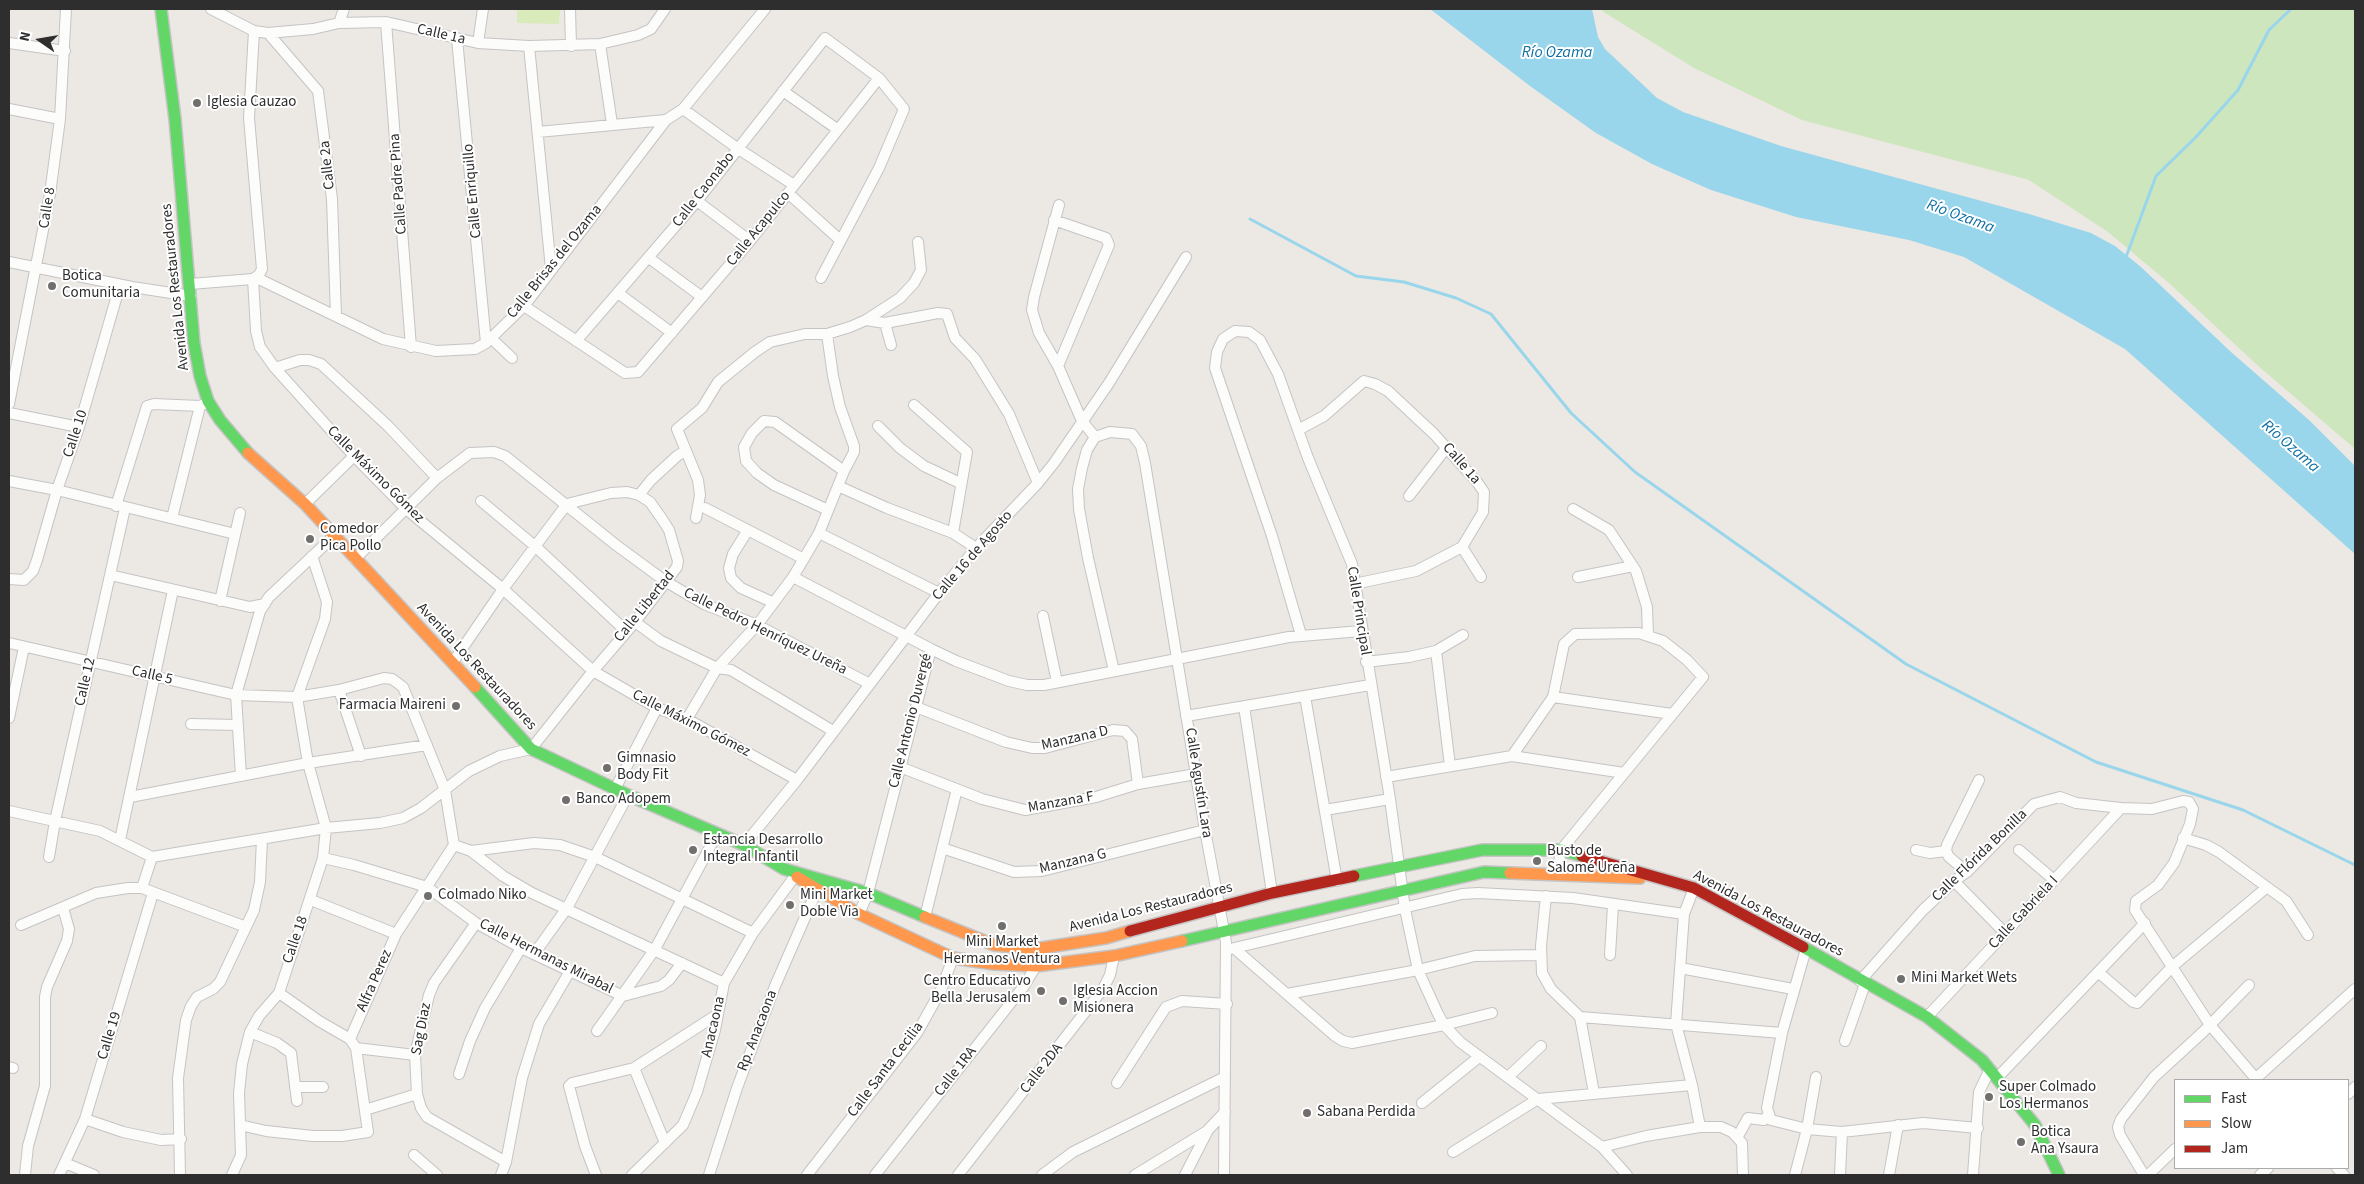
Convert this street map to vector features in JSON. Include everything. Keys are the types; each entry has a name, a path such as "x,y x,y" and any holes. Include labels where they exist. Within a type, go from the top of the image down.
{"street":[{"name":"Calle 8","path":"9,404 37,269 50,194 60,119 66,9"},
{"name":"Avenida Los Restauradores","path":"161,9 176,119 194,343 204,404 246,451 304,504 453,662 531,749 628,795 744,845 784,868 868,893 968,936 994,945 1035,949 1106,938 1272,893 1482,850 1560,850 1694,888 1927,1017 1982,1060 1994,1074 2035,1125 2059,1175"},
{"name":"Calle 1a","path":"211,9 254,31 268,33 313,29 339,23 386,22 478,43 529,46 600,44 638,35 650,29 665,9"},
{"path":"339,23 344,9"},
{"path":"478,43 482,9"},
{"path":"570,9 571,46"},
{"name":"Calle Brisas del Ozama","path":"9,262 120,285 191,290 253,278 261,280 383,339 411,347 436,351 474,349 488,340 524,306 666,120 683,109 765,9"},
{"name":"Calle Padre Pina","path":"386,22 411,347"},
{"name":"Calle Máximo Gómez","path":"254,31 249,118 262,269 259,275 253,278 258,339 260,347 274,368 354,456 406,509 503,589 593,670 657,708 686,718 797,780"},
{"name":"Calle 2a","path":"268,33 318,91 332,199 336,316"},
{"name":"Calle Caonabo","path":"576,341 697,201 822,40 828,38 879,78"},
{"name":"Calle Enriquillo","path":"457,39 488,340"},
{"path":"9,43 65,51"},
{"path":"600,44 612,124"},
{"path":"529,46 551,269"},
{"path":"821,278 879,168 903,114 903,105 879,78"},
{"name":"Calle Acapulco","path":"576,341 625,373 633,374 638,372 750,241 879,78"},
{"path":"783,91 837,129"},
{"path":"9,109 60,119"},
{"path":"683,109 791,189 840,240"},
{"path":"538,132 666,120"},
{"path":"697,201 750,241"},
{"path":"1059,205 1032,310 1039,334 1058,366 1082,421 1095,437 1087,450 1082,468 1078,489 1079,509 1088,558 1114,671"},
{"path":"1054,220 1106,238 1109,245 1058,366"},
{"path":"696,518 700,495 698,480 677,430 702,408 718,382 770,342 805,334 827,334 866,320 900,298 914,283 921,268 918,242"},
{"name":"Calle 16 de Agosto","path":"744,845 797,780 939,593 976,548 1038,483 1109,383 1186,257"},
{"path":"649,258 702,298"},
{"name":"Calle 10","path":"9,579 24,580 32,571 37,560 57,490 79,427 120,285"},
{"path":"618,293 672,333"},
{"path":"524,306 576,341"},
{"path":"866,320 884,322 947,314 955,338 975,359 991,382 1009,414 1038,483"},
{"path":"884,322 892,345"},
{"name":"Calle Principal","path":"1301,636 1272,536 1215,368 1217,352 1223,339 1235,330 1249,332 1260,340 1278,374 1298,430 1352,564 1366,662 1390,799 1398,866 1418,970 1444,1025 1460,1042 1602,1147 1627,1175"},
{"path":"686,718 717,668 757,625 804,559 819,533 844,471 854,452 854,446 840,407 827,334"},
{"path":"488,340 512,358"},
{"path":"274,368 300,360 309,360 321,364 388,426 437,478"},
{"name":"Calle 1a","path":"1298,430 1324,416 1364,381 1375,384 1388,391 1446,448 1484,492 1483,512 1462,547 1449,556 1416,571 1354,584"},
{"name":"Calle 12","path":"49,857 55,821 110,575 120,507 144,413 147,406 154,404 204,404"},
{"path":"172,518 204,404"},
{"path":"914,405 965,449 967,456 960,482 952,533"},
{"path":"9,413 79,427"},
{"path":"828,510 774,485 757,473 746,461 744,447 752,433 764,421 775,422 844,471"},
{"path":"878,426 900,448 924,466 960,482"},
{"name":"Calle Agustín Lara","path":"1095,437 1110,432 1123,432 1132,434 1141,446 1205,830 1224,930 1231,950 1227,1004 1224,1175"},
{"path":"1409,496 1446,448"},
{"path":"453,662 503,589 567,504 611,493 627,492 639,495 651,480 676,456 685,451"},
{"name":"Calle Pedro Henríquez Ureña","path":"355,559 437,478 470,453 494,452 505,456 616,545 665,581 704,604 757,625 870,684"},
{"path":"304,504 354,456"},
{"path":"9,481 57,490 235,534"},
{"path":"838,486 887,508 952,533 976,548"},
{"name":"Calle Libertad","path":"531,749 593,670 635,622 677,567 678,561 669,530 650,502 639,495"},
{"path":"481,501 536,547 626,631"},
{"path":"705,508 804,559"},
{"path":"1573,509 1609,530 1633,566 1647,607 1648,636"},
{"path":"220,601 240,513"},
{"path":"748,530 733,554 729,568 731,578 741,588 772,602"},
{"path":"819,533 939,593"},
{"path":"241,776 236,695 260,611 312,556 334,536"},
{"path":"1462,547 1481,577"},
{"path":"297,697 325,619 326,602 312,556"},
{"path":"1578,577 1633,566"},
{"path":"110,575 250,607 265,604"},
{"name":"Calle Antonio Duvergé","path":"793,576 931,649 868,893 859,914"},
{"path":"120,840 173,590"},
{"path":"1043,616 1057,682"},
{"path":"635,622 661,641 717,668 731,670 833,731"},
{"path":"931,649 956,662 1009,681 1027,685 1057,682 1301,636 1361,631"},
{"path":"1512,756 1553,697 1564,644 1575,634 1639,633 1663,641 1688,660 1703,678 1560,850 1557,875"},
{"path":"1366,662 1409,657 1436,651 1464,635"},
{"name":"Calle 5","path":"9,643 236,695 297,697 340,690 384,678 398,682 427,744 445,790 454,845"},
{"path":"9,718 24,647"},
{"path":"1436,651 1450,766"},
{"path":"1186,716 1370,685"},
{"path":"340,690 361,756"},
{"path":"1306,696 1337,881"},
{"name":"Calle 18","path":"232,1175 240,1160 239,1093 242,1064 250,1032 259,1016 279,993 293,945 311,900 323,858 326,828 313,762 297,697"},
{"path":"1553,697 1672,714"},
{"path":"1244,706 1272,893"},
{"name":"Manzana D","path":"916,707 1006,742 1032,748 1044,748 1113,730 1125,731 1132,738 1138,784"},
{"path":"615,789 657,708"},
{"path":"191,724 238,725"},
{"path":"130,797 313,762 361,756 427,744"},
{"path":"9,811 100,831 152,857 326,828 380,823 403,818 445,790 469,771 492,760 531,749"},
{"path":"1386,777 1512,756 1624,773"},
{"name":"Manzana F","path":"900,767 957,790 1025,810 1096,797 1138,784 1196,774"},
{"path":"1968,872 1949,857 1946,851 1947,845 1979,780"},
{"path":"925,917 957,790"},
{"path":"534,954 567,908 628,795"},
{"name":"Calle Flórida Bonilla","path":"1862,982 1923,910 1954,881 1968,872 2034,804 2060,797 2076,803 2121,808 2152,809 2183,801 2189,802 2193,809 2174,863 2158,885 2136,901 2135,910 2144,923"},
{"path":"1325,810 1390,799"},
{"name":"Calle Gabriela I","path":"1927,1017 2121,808"},
{"name":"Manzana G","path":"942,848 1014,872 1042,871 1205,830"},
{"path":"597,1031 655,949 717,834"},
{"path":"2183,838 2206,845 2219,852 2238,864 2266,888 2286,901 2308,935"},
{"path":"180,1175 181,1139 178,1078 188,1013 197,998 213,989 220,982 254,910 260,882 262,839"},
{"path":"471,851 548,843 595,857 752,933"},
{"path":"454,845 471,851 503,876 532,892 724,983"},
{"name":"Alfra Perez","path":"350,1039 396,934 454,845"},
{"path":"1916,850 1930,853 1946,851"},
{"path":"2019,850 2054,880"},
{"path":"142,888 152,857"},
{"name":"Calle Hermanas Mirabal","path":"323,858 371,869 427,887 476,923 521,948 623,996 661,986 669,980 682,964"},
{"path":"784,868 817,890 859,914 953,958 994,964 1036,966 1114,956 1484,872 1657,878"},
{"name":"Anacaona","path":"632,1175 683,1125 697,1092 718,1014 724,983 752,933 795,876"},
{"path":"1954,881 2004,933"},
{"path":"21,925 96,893 128,888 142,888 246,927"},
{"path":"1694,888 1684,914 1676,1024 1692,1085 1700,1127"},
{"path":"2098,972 2133,1002 2137,1003 2173,966 2266,888"},
{"name":"Rp. Anacaona","path":"709,1175 737,1088 775,986 817,890"},
{"name":"Calle 19","path":"59,1175 85,1119 153,893"},
{"path":"1231,950 1462,894 1546,896 1684,914"},
{"path":"1546,896 1541,955 1542,973 1550,990 1580,1017 1594,1093"},
{"path":"311,900 396,934"},
{"path":"1610,955 1613,905"},
{"path":"25,1175 28,1146 45,1086 46,992 69,929 62,908"},
{"name":"Sag Diaz","path":"476,923 434,983 425,1008 415,1055 417,1094 421,1108 427,1117 506,1162"},
{"path":"1973,1175 1978,1128 1979,1092 1994,1074 2098,972 2144,923 2210,1025 2254,1079"},
{"path":"459,1074 470,1041 485,1008 521,948"},
{"path":"1806,949 1793,989 1782,1033 1767,1108 1771,1120 1807,1129 1842,1132 1923,1123 1978,1128"},
{"path":"1231,950 1343,1041 1352,1042 1492,1014"},
{"path":"1287,994 1418,970 1475,956 1541,955"},
{"name":"Calle 2DA","path":"958,1175 1103,989 1110,975 1114,956"},
{"name":"Calle Santa Cecilia","path":"807,1175 917,1034 940,990 953,958"},
{"name":"Calle 1RA","path":"875,1175 1024,986 1036,966"},
{"path":"1680,968 1793,989"},
{"path":"501,1175 506,1162 522,1078 540,1024 570,972"},
{"path":"1845,1041 1862,982"},
{"path":"2144,1175 2120,1135 2118,1127 2121,1120 2154,1077 2210,1025 2249,985"},
{"path":"2256,1079 2355,989"},
{"path":"240,1125 266,1131 313,1136 366,1134 368,1130 356,1048 350,1039 319,1022 279,993"},
{"path":"1117,1083 1166,1007 1174,1002 1227,1004"},
{"path":"596,1175 584,1146 569,1090 572,1083 634,1068 718,1014"},
{"path":"1580,1017 1782,1033"},
{"path":"250,1032 277,1043 291,1053 297,1101"},
{"path":"1508,1077 1541,1046"},
{"path":"356,1048 415,1055"},
{"path":"1422,1103 1478,1057"},
{"path":"634,1068 666,1143"},
{"path":"1042,1175 1073,1152 1226,1077"},
{"path":"1795,1175 1807,1129 1816,1077"},
{"path":"1453,1152 1538,1099 1692,1085"},
{"path":"295,1087 323,1087"},
{"path":"364,1110 417,1094"},
{"path":"1135,1175 1207,1131 1225,1112"},
{"path":"1738,1136 1748,1118 1764,1120 1768,1115"},
{"path":"85,1119 140,1136 161,1140 181,1139"},
{"path":"1889,1175 1898,1125"},
{"path":"1602,1147 1646,1136 1700,1127 1721,1127 1738,1136 1742,1143 1744,1158 1743,1175"},
{"path":"1185,1175 1207,1131"},
{"path":"1840,1175 1842,1132"},
{"path":"2148,1175 2174,1150"},
{"path":"414,1156 437,1175"},
{"path":"65,1163 94,1175"}],"green space":[{"path":"517,9 560,9 559,24 517,23"},
{"path":"1603,9 2355,9 2355,449 2256,364 2170,284 2108,232 2029,180 1802,120 1694,68 1602,11"}],"water":[{"name":"Río Ozama","path":"1430,9 1592,9 1598,37 1605,49 1657,98 1683,112 1781,146 2029,214 2091,233 2115,246 2141,267 2231,352 2309,420 2355,466 2355,554 2125,349 1964,257 1909,240 1796,217 1711,190 1652,164 1596,133 1530,86"}],"waterway":[{"path":"2128,261 2126,257 2156,176 2196,137 2238,90 2269,30 2291,9"},
{"path":"1250,219 1356,276 1404,282 1456,298 1491,314 1571,413 1635,472 1906,664 2096,762 2243,810 2355,865"}],"traffic: fast":[{"path":"161,9 175,119 194,343 200,376 208,401 220,420 248,453"},
{"path":"475,687 531,749 628,795 744,845 784,869 868,893 925,917"},
{"path":"1354,876 1482,850 1561,850 1582,856"},
{"path":"1182,941 1484,872 1510,873"},
{"path":"1803,947 1927,1017 1982,1060 2035,1125 2059,1175"}],"traffic: slow":[{"path":"248,453 305,504 475,687"},
{"path":"1510,873 1640,878"},
{"path":"797,877 859,914 953,958 994,964 1036,966 1114,956 1182,941"},
{"path":"925,917 994,945 1035,949 1106,938 1130,931"}],"traffic: jam":[{"path":"1582,856 1694,888 1803,947"},
{"path":"1130,931 1272,893 1354,876"}],"place":[{"name":"Iglesia Cauzao","path":"197,103"},
{"name":"Botica Comunitaria","path":"52,286"},
{"name":"Comedor Pica Pollo","path":"310,539"},
{"name":"Farmacia Maireni","path":"456,706"},
{"name":"Gimnasio Body Fit","path":"607,768"},
{"name":"Banco Adopem","path":"566,800"},
{"name":"Estancia Desarrollo Integral Infantil","path":"693,850"},
{"name":"Busto de Salomé Ureña","path":"1537,861"},
{"name":"Colmado Niko","path":"428,896"},
{"name":"Mini Market Doble Via","path":"790,905"},
{"name":"Mini Market Hermanos Ventura","path":"1002,926"},
{"name":"Mini Market Wets","path":"1901,979"},
{"name":"Centro Educativo Bella Jerusalem","path":"1041,991"},
{"name":"Iglesia Accion Misionera","path":"1063,1001"},
{"name":"Super Colmado Los Hermanos","path":"1989,1097"},
{"name":"Sabana Perdida","path":"1307,1113"},
{"name":"Botica Ana Ysaura","path":"2021,1142"}]}
